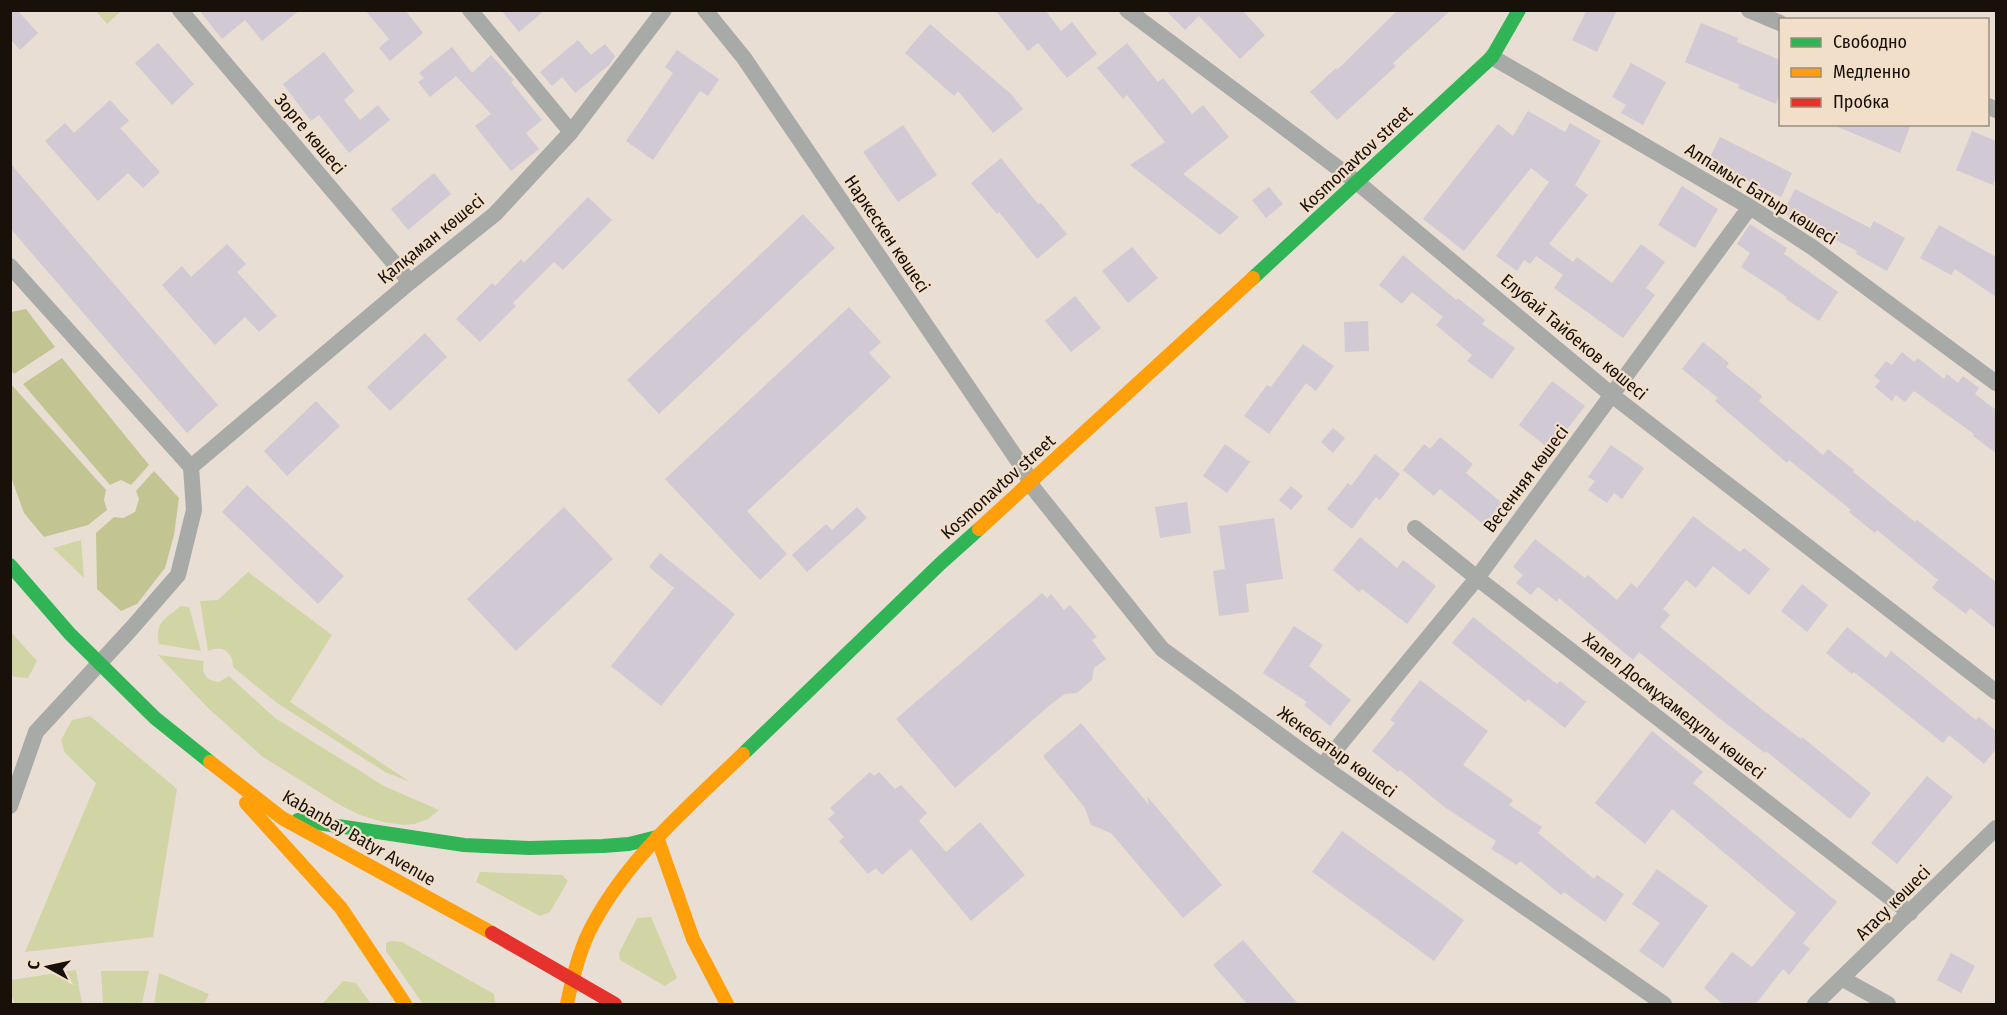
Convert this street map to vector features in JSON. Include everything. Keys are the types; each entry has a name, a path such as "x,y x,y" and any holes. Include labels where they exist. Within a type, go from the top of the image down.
{"street":[{"name":"Зорге көшесі","path":"180,10 410,282"},
{"path":"470,10 571,132"},
{"name":"Қалқаман көшесі","path":"191,467 410,282 495,214 571,132 663,10"},
{"name":"Наркескен көшесі","path":"705,10 744,58 1026,471 1030,484"},
{"name":"Елубай Тайбеков көшесі","path":"1127,10 1358,183 1613,396 1996,692"},
{"path":"1492,57 1519,10"},
{"path":"1749,10 1779,23"},
{"name":"Kosmonavtov street","path":"567,1005 571,978 586,936 621,879 657,837 941,563 1358,183 1492,57"},
{"name":"Алпамыс Батыр көшесі","path":"1492,57 1750,207 1812,247 1996,383"},
{"name":"Весенняя көшесі","path":"1322,766 1477,578 1750,207"},
{"path":"10,266 191,467 194,510 178,575 36,732 10,806"},
{"name":"Жекебатыр көшесі","path":"1030,484 1162,649 1322,766 1664,1005"},
{"name":"Халел Досмұхамедұлы көшесі","path":"1415,528 1910,913"},
{"name":"Kabanbay Batyr Avenue","path":"10,565 70,634 155,718 282,818 571,978 615,1005"},
{"path":"205,757 341,908 405,1005"},
{"path":"282,818 464,845 529,848 603,846 629,844 657,837 693,939 727,1005"},
{"name":"Атасу көшесі","path":"1815,1005 1996,828"},
{"path":"1843,979 1888,1005"}],"green space":[{"path":"96,11 121,11 107,24"},
{"path":"26,309 55,347 14,374 11,370 11,312"},
{"path":"62,358 149,465 131,485 121,480 110,485 23,384"},
{"path":"10,383 106,490 104,500 107,510 88,525 44,537 24,513 11,477"},
{"path":"154,471 179,498 174,535 165,568 137,604 121,611 97,589 96,533 114,517 123,518 135,512 139,499 136,491"},
{"path":"81,540 84,578 53,548"},
{"path":"248,572 332,635 290,702 410,782 385,772 277,703 233,667 231,657 226,651 218,648 208,651 200,601 218,600"},
{"path":"181,606 189,607 201,651 159,644 158,631 162,622"},
{"path":"10,631 37,661 28,678 14,677 11,673"},
{"path":"158,655 204,661 204,673 211,680 219,682 229,676 275,718 384,786 439,810 428,819 404,825 360,815 340,805 263,757 208,708"},
{"path":"90,716 177,789 153,937 25,952 96,783 65,753 61,740 72,720"},
{"path":"480,872 562,875 568,881 550,912 540,916 476,882"},
{"path":"651,917 677,978 665,986 620,960 619,953 637,918"},
{"path":"402,942 494,994 495,1002 492,1004 423,1004 386,951 386,943"},
{"path":"76,970 82,1004 15,1004 11,994 11,980"},
{"path":"101,971 149,971 142,1004 103,1004"},
{"path":"159,973 209,994 204,1004 154,1004"},
{"path":"343,981 356,983 371,1004 322,1004"}],"building":[{"path":"10,10 17,10 38,33 20,50 10,39"},
{"path":"199,10 300,10 262,41 245,20 222,39"},
{"path":"365,10 405,10 423,33 390,61 379,48 389,39"},
{"path":"501,10 545,10 519,32"},
{"path":"995,10 1045,10 1061,31 1072,22 1097,54 1067,78 1038,43 1028,51"},
{"path":"1165,10 1242,10 1265,35 1240,59 1199,16 1185,30"},
{"path":"1398,10 1451,10 1393,63 1396,66 1337,120 1310,92 1336,68 1337,70"},
{"path":"1587,10 1617,10 1597,52 1572,40"},
{"path":"1701,23 1738,38 1737,42 1779,60 1779,95 1776,104 1738,88 1740,85 1685,62"},
{"path":"930,24 1012,95 1023,109 993,133 958,91 954,96 905,53"},
{"path":"578,40 591,55 605,44 615,56 609,65 575,93 562,77 552,86 540,72"},
{"path":"158,43 194,84 172,105 135,63"},
{"path":"1127,43 1158,82 1163,78 1192,114 1203,105 1229,137 1183,174 1239,217 1220,235 1130,165 1165,142 1127,95 1123,99 1097,68"},
{"path":"452,47 472,73 491,55 514,80 511,82 542,120 526,133 539,149 511,171 475,126 491,114 456,76 430,97 418,82 424,78 419,73"},
{"path":"677,50 719,79 708,96 700,91 653,160 626,141 673,73 665,67"},
{"path":"324,52 354,91 344,100 360,120 378,105 390,120 349,153 319,115 311,121 283,84"},
{"path":"1631,63 1666,82 1643,125 1621,113 1626,105 1612,97"},
{"path":"110,100 129,121 120,128 160,172 143,188 128,173 98,201 45,141 65,123 74,133"},
{"path":"1528,111 1565,132 1570,123 1601,141 1575,185 1588,195 1549,244 1573,262 1577,257 1612,283 1641,244 1665,262 1646,288 1655,295 1623,338 1554,288 1563,275 1536,256 1530,264 1524,260 1517,271 1496,256 1549,182 1531,168 1464,251 1423,219 1498,124 1513,136"},
{"path":"903,125 937,175 898,202 863,152"},
{"path":"1836,126 1910,126 1900,153"},
{"path":"1972,131 1996,141 1996,176 1993,185 1956,170"},
{"path":"1720,137 1792,173 1781,197 1708,161"},
{"path":"1001,158 1038,204 1041,203 1067,234 1037,259 999,212 997,214 971,183"},
{"path":"10,163 218,405 187,433 10,228"},
{"path":"434,173 451,194 408,230 391,209"},
{"path":"1682,186 1718,209 1695,248 1658,225"},
{"path":"1269,187 1283,204 1266,218 1252,200"},
{"path":"1795,189 1870,228 1874,221 1905,238 1887,271 1856,254 1857,251 1783,213"},
{"path":"588,197 612,220 563,270 554,262 513,303 516,306 480,342 456,319 492,283 495,286 521,259 524,263"},
{"path":"803,214 835,248 659,414 627,380"},
{"path":"1750,224 1787,248 1784,254 1838,292 1819,321 1741,267 1750,253 1737,244"},
{"path":"1939,225 1996,257 1996,297 1955,269 1951,275 1920,258"},
{"path":"227,244 246,264 237,272 277,316 259,332 245,317 215,345 162,285 182,266 191,277"},
{"path":"1132,247 1158,278 1128,303 1102,271"},
{"path":"1403,255 1456,300 1458,298 1485,320 1482,324 1515,348 1492,379 1467,361 1472,355 1436,325 1443,317 1412,292 1402,304 1379,285"},
{"path":"1075,296 1101,328 1071,352 1045,321"},
{"path":"849,307 881,342 869,353 891,377 747,511 787,554 760,580 665,479"},
{"path":"1368,321 1369,351 1345,352 1344,322"},
{"path":"425,333 447,357 390,411 367,387"},
{"path":"1703,342 1729,363 1726,367 1762,396 1759,401 1823,455 1828,449 1915,522 1917,520 1996,582 1996,629 1970,608 1966,614 1932,588 1938,580 1877,530 1875,533 1849,512 1851,510 1789,460 1787,463 1715,401 1718,398 1682,369"},
{"path":"1303,344 1334,366 1316,391 1306,383 1269,434 1244,416 1267,385 1271,387"},
{"path":"1902,352 1914,362 1918,358 1944,379 1947,374 1958,383 1963,376 1979,388 1975,394 1996,410 1996,453 1973,436 1974,434 1914,391 1905,402 1896,395 1892,401 1875,387 1880,381 1874,376 1886,361 1892,365"},
{"path":"1552,381 1585,406 1551,450 1519,425"},
{"path":"316,401 340,426 287,476 264,451"},
{"path":"1333,428 1345,438 1333,453 1321,442"},
{"path":"1440,437 1473,464 1466,473 1502,503 1484,525 1440,489 1434,496 1403,470 1424,444 1430,449"},
{"path":"1225,444 1250,462 1227,493 1203,476"},
{"path":"1611,445 1644,468 1622,499 1614,493 1607,503 1588,490 1595,481 1588,477"},
{"path":"1375,454 1400,474 1380,500 1376,497 1352,529 1327,509 1348,483 1351,486"},
{"path":"247,485 344,576 318,604 222,512"},
{"path":"1291,486 1303,496 1291,510 1279,500"},
{"path":"1187,502 1191,533 1160,538 1155,507"},
{"path":"564,507 613,559 516,651 467,599"},
{"path":"857,507 867,518 807,572 792,555 826,524 832,530"},
{"path":"1693,516 1740,552 1744,548 1770,569 1749,595 1713,566 1696,588 1686,580 1663,609 1670,615 1660,627 1871,793 1850,819 1766,751 1765,753 1719,718 1639,652 1633,660 1559,598 1557,602 1538,587 1531,595 1516,583 1523,575 1513,567 1535,539 1585,578 1588,575 1617,600 1631,583 1637,588"},
{"path":"1274,518 1283,579 1246,584 1249,612 1219,616 1213,571 1225,569 1219,526"},
{"path":"1360,537 1397,568 1403,560 1436,586 1407,624 1362,589 1359,592 1333,570"},
{"path":"660,553 735,614 661,706 611,666 674,588 649,567"},
{"path":"1802,584 1828,605 1807,632 1781,611"},
{"path":"1042,593 1047,598 1051,594 1064,610 1070,605 1097,637 1092,640 1106,659 1094,668 1092,680 1077,693 1065,694 1051,704 955,788 896,719"},
{"path":"1473,617 1557,684 1560,681 1586,702 1565,728 1528,699 1525,702 1452,643"},
{"path":"1294,626 1323,645 1309,666 1351,700 1330,726 1304,705 1307,702 1263,673"},
{"path":"1847,627 1886,658 1891,651 1976,720 1979,717 1996,731 1996,749 1984,764 1949,735 1943,743 1854,672 1852,674 1826,653"},
{"path":"1420,680 1488,731 1463,765 1513,800 1509,805 1542,827 1538,833 1594,879 1597,875 1624,894 1605,922 1564,892 1561,895 1520,861 1517,865 1491,849 1496,841 1443,806 1400,770 1398,772 1372,751 1395,723 1390,720"},
{"path":"1081,723 1149,805 1147,796 1222,885 1183,918 1111,833 1091,825 1085,808 1043,756"},
{"path":"1652,731 1703,772 1693,783 1837,902 1803,943 1810,949 1789,975 1783,969 1755,1005 1724,1005 1704,988 1732,952 1752,967 1796,913 1672,809 1645,844 1595,803"},
{"path":"870,772 874,776 879,772 895,789 901,785 927,813 919,821 946,852 980,822 1025,875 971,921 911,849 882,875 876,868 868,874 839,841 844,837 828,819 835,813 830,808"},
{"path":"1927,776 1953,797 1897,864 1871,843"},
{"path":"1342,831 1464,920 1434,961 1312,872"},
{"path":"1657,869 1708,906 1663,968 1639,951 1660,923 1632,904"},
{"path":"1243,940 1299,1005 1248,1005 1213,965"},
{"path":"1951,953 1975,966 1961,993 1937,980"}],"traffic: fast":[{"path":"1253,278 1492,57 1519,10"},
{"path":"743,754 979,529"},
{"path":"10,565 70,634 155,718 210,762"},
{"path":"298,820 464,845 529,848 603,846 629,844 657,837"}],"traffic: slow":[{"path":"979,529 1253,278"},
{"path":"567,1004 581,951 588,934 619,883 678,816 743,754"},
{"path":"210,762 282,818 492,933"},
{"path":"246,803 341,908 405,1004"},
{"path":"657,837 693,939 727,1004"}],"traffic: jam":[{"path":"492,933 615,1004"}]}
